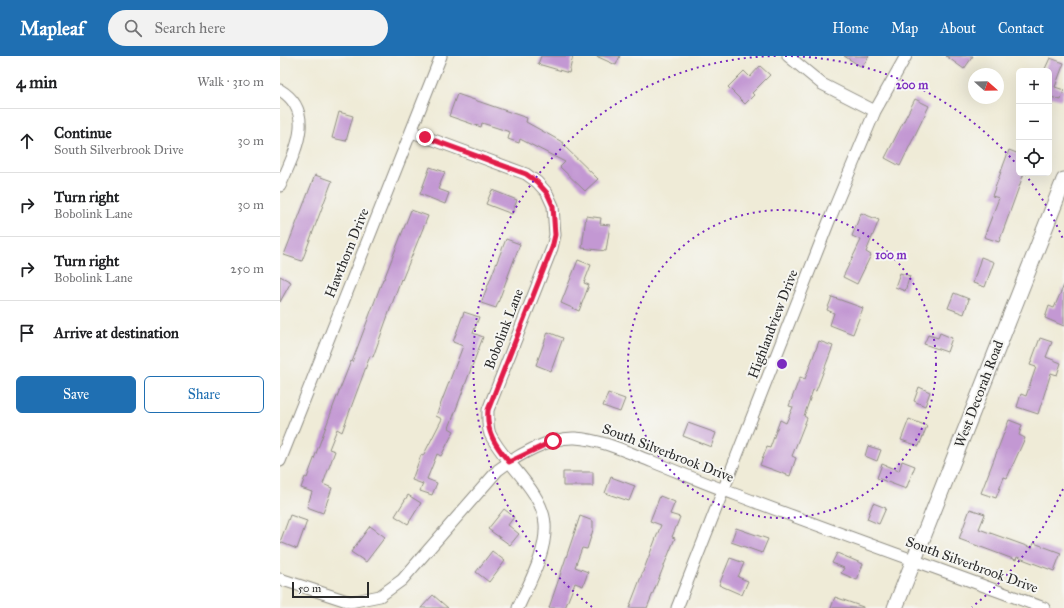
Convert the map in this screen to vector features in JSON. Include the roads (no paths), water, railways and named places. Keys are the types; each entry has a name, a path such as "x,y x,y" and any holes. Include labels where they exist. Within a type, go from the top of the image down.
{"street":[{"name":"Hawthorn Drive","path":"280,461 441,56"},
{"path":"788,56 822,84 875,111"},
{"name":"Highlandview Drive","path":"676,608 724,490 831,216 875,111 906,56"},
{"path":"280,90 286,93 299,109 300,123 299,140 280,186"},
{"name":"Bobolink Lane","path":"412,132 526,174 547,193 553,206 555,235 552,248 488,410 487,422 490,434 538,503 545,524 544,543 518,608"},
{"name":"West Decorah Road","path":"895,608 1064,180"},
{"name":"South Silverbrook Drive","path":"280,579 350,602 380,596 402,580 498,470 509,462 553,441 573,438 591,440 616,447 724,490 1044,608"}]}
